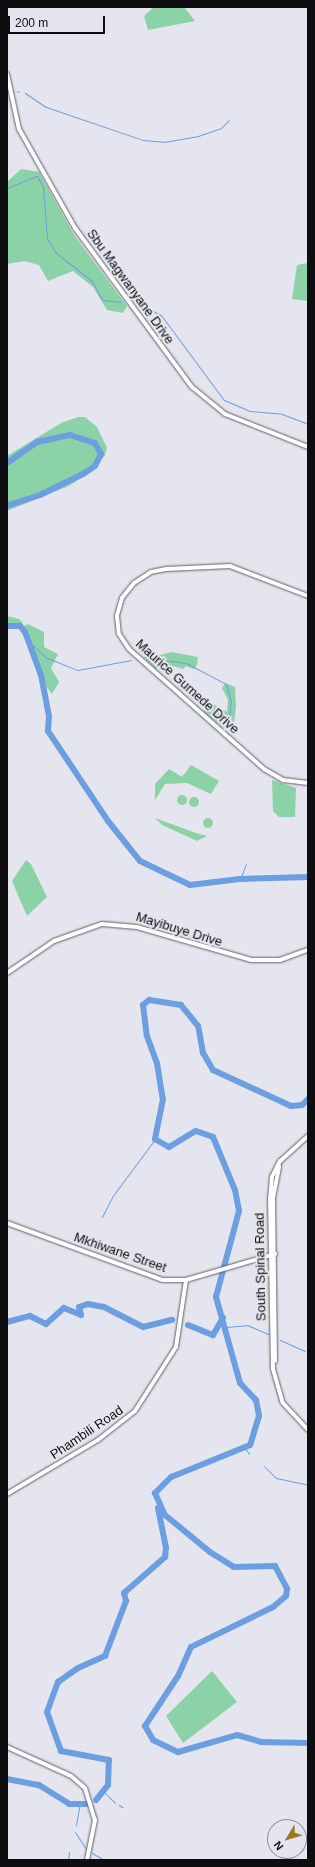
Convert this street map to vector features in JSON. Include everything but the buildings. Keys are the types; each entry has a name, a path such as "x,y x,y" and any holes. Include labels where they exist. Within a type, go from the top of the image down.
{"street":[{"name":"Sbu Magwanyane Drive","path":"7,74 19,129 75,228 192,387 225,414 308,447"},
{"name":"Maurice Gumede Drive","path":"308,596 224,565 166,569 146,574 129,588 122,598 117,622 126,647 264,769 290,782 308,783"},
{"name":"Mayibuye Drive","path":"7,974 59,938 102,924 137,927 251,960 280,960 308,950"},
{"name":"South Spinal Road","path":"308,1136 282,1159 270,1188 273,1254 275,1378 283,1403 308,1430"},
{"name":"Mkhiwane Street","path":"7,1223 152,1278 186,1280 273,1254"},
{"name":"Phambili Road","path":"7,1494 107,1434 135,1410 176,1347 186,1280"},
{"path":"7,1747 71,1776 85,1788 95,1820 87,1860"}],"green space":[{"path":"154,7 184,7 195,21 148,30 144,16"},
{"path":"21,169 39,172 74,235 127,306 123,313 107,310 93,287 73,271 48,281 39,265 25,261 7,264 7,182"},
{"path":"308,263 308,301 292,299 297,265"},
{"path":"78,417 85,417 97,427 107,448 105,455 94,469 69,486 7,511 7,456 61,423"},
{"path":"7,616 19,619 23,623 7,623"},
{"path":"28,624 44,632 44,647 58,654 51,668 59,682 52,694 44,684 24,626"},
{"path":"171,652 198,657 197,665 194,669 186,666 183,669 163,663 156,669 145,659"},
{"path":"225,683 235,687 236,706 234,723 226,730 203,711 211,703 227,712 228,700 222,688"},
{"path":"191,765 219,781 211,794 187,783 165,784 155,800 155,784 169,769 182,777"},
{"path":"272,780 296,788 295,817 279,817 273,811"},
{"path":"180,795 184,795 186,796 186,804 180,805 177,802 177,798"},
{"path":"192,797 196,797 198,798 198,806 192,807 189,804 189,800"},
{"path":"155,818 207,836 197,841 162,825"},
{"path":"208,818 213,823 208,828 203,823"},
{"path":"26,860 31,864 47,897 27,916 12,881"},
{"path":"212,1671 237,1702 183,1743 166,1716"}],"waterway":[{"path":"25,93 46,107 143,140 164,142 198,136 221,128 229,120"},
{"path":"7,188 37,176 43,187 47,238 56,253 92,281 102,300 121,302"},
{"path":"138,303 161,315 224,400 250,411 282,414 308,424"},
{"path":"7,463 37,442 70,435 95,443 101,454 95,466 83,474 40,495 7,506"},
{"path":"7,626 20,626 25,632 41,675 49,716 48,731 108,821 140,861 190,885 240,879 308,877"},
{"path":"26,639 45,657 78,670 131,660"},
{"path":"144,657 186,663 226,684 231,701 228,727"},
{"path":"240,879 246,864"},
{"path":"308,1099 302,1105 291,1106 213,1070 203,1053 198,1026 181,1005 149,1000 143,1005 147,1036 157,1063 163,1099 155,1139 169,1147 196,1131 213,1137 235,1190 239,1211 216,1297 240,1383 256,1400 259,1416 250,1445 171,1477 155,1493 165,1515 210,1552 234,1567 275,1566 287,1589 286,1596 273,1607 191,1647 178,1676 145,1726 153,1740 178,1752 237,1735 261,1742 308,1743"},
{"path":"102,1217 112,1197 155,1139"},
{"path":"7,1322 30,1316 46,1324 64,1308 81,1315 79,1307 88,1304 104,1307 143,1327 172,1320"},
{"path":"188,1325 213,1335 223,1318"},
{"path":"226,1327 247,1325 268,1334"},
{"path":"280,1340 305,1351"},
{"path":"245,1448 249,1454"},
{"path":"264,1466 276,1478 308,1485"},
{"path":"96,1800 108,1785 109,1760 61,1751 47,1712 58,1682 78,1668 105,1656 126,1601 124,1593 165,1557 166,1548 158,1508"},
{"path":"7,1779 39,1785 69,1804 86,1804"},
{"path":"105,1793 115,1803"},
{"path":"76,1825 80,1803"},
{"path":"75,1832 86,1849"},
{"path":"68,1860 69,1852"},
{"path":"92,1853 104,1860"}]}
